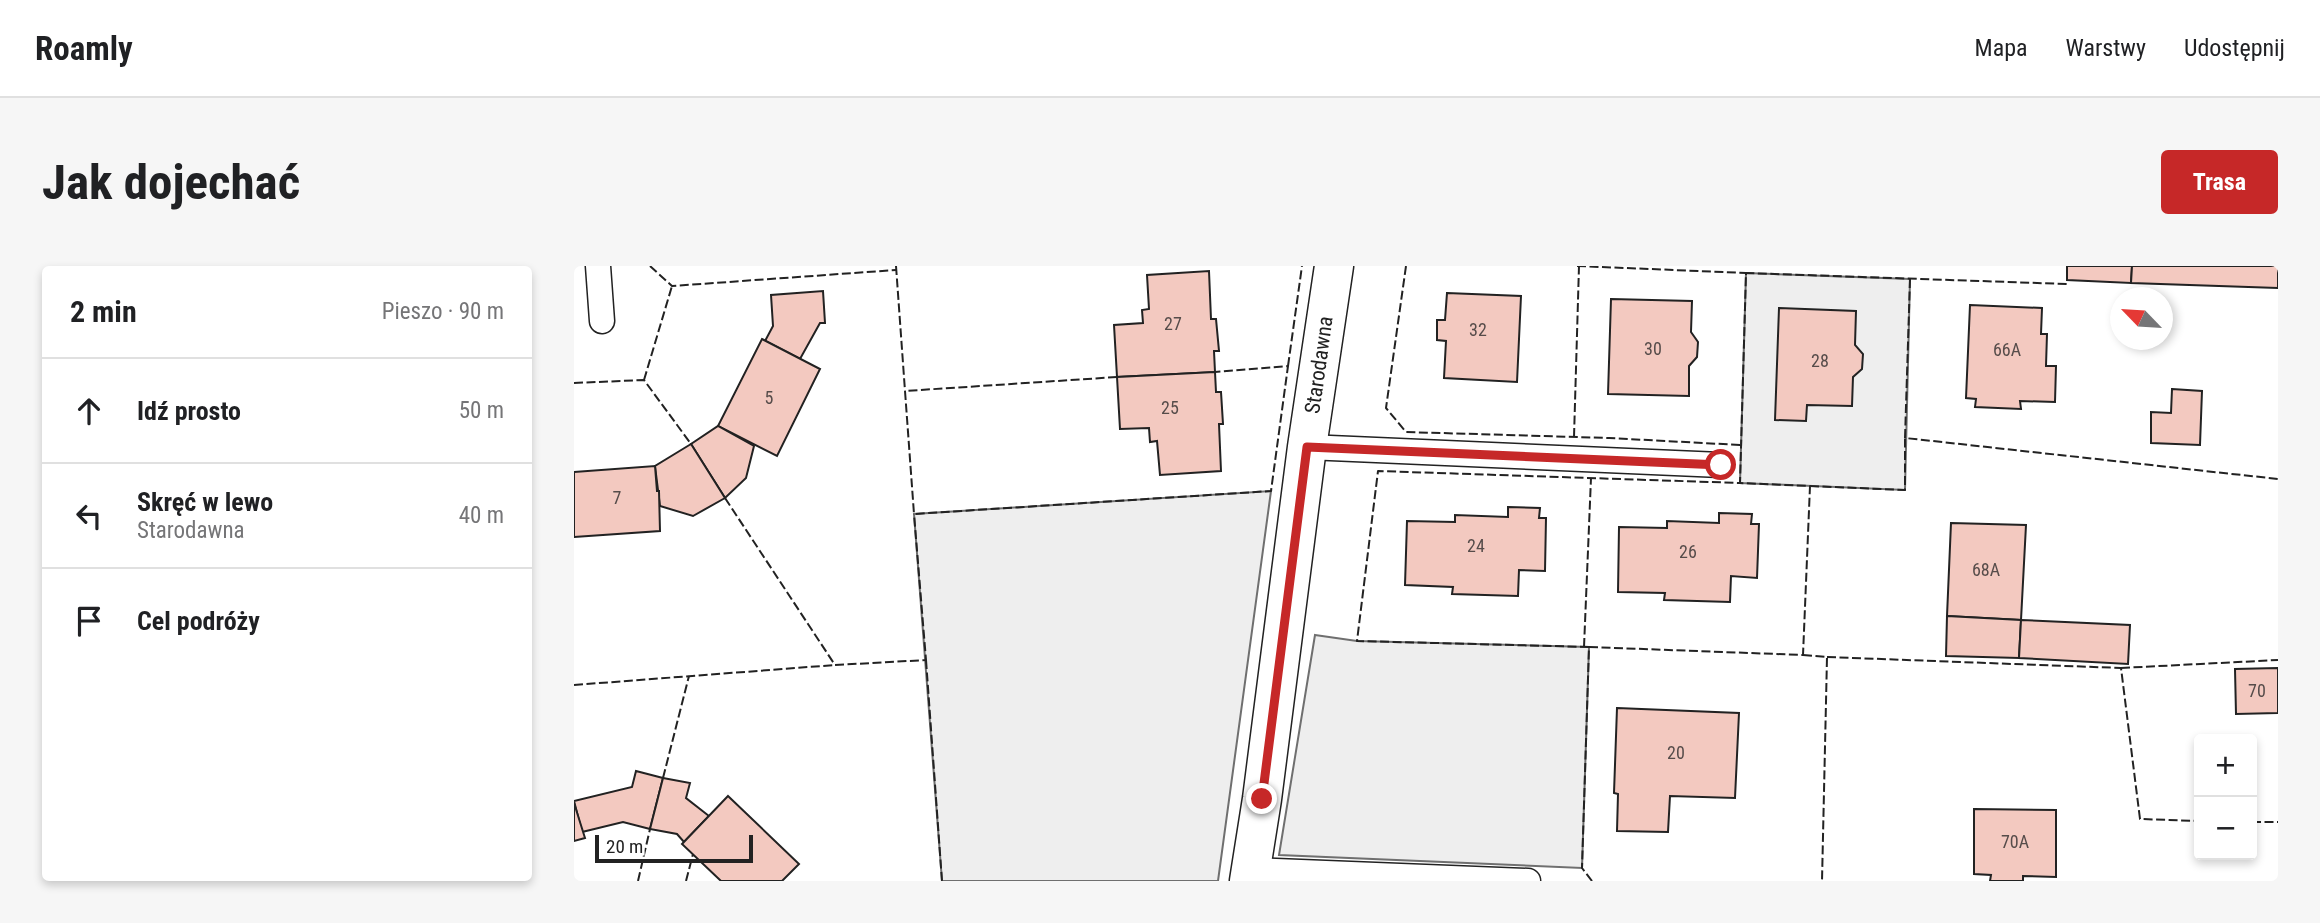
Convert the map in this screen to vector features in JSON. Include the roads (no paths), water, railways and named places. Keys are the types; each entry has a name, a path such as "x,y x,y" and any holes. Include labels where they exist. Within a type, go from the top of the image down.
{"street":[{"name":"Starodawna","path":"1250,876 1334,266"}],"lane":[{"path":"598,266 602,321"},
{"path":"1307,447 1721,465"},
{"path":"1250,876 1528,881"}]}
